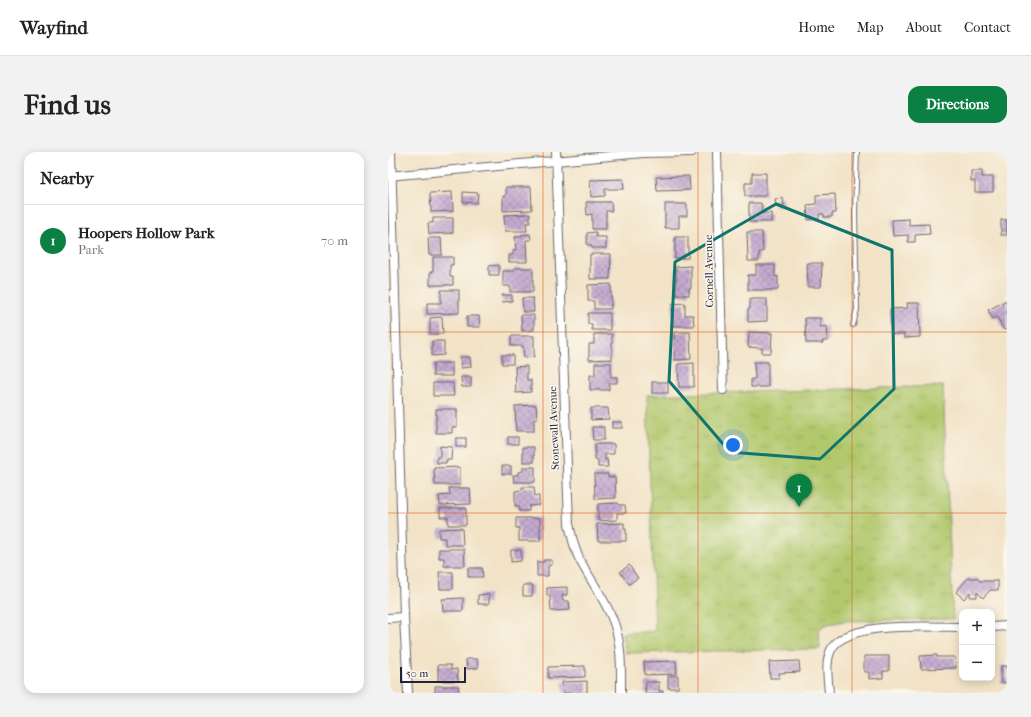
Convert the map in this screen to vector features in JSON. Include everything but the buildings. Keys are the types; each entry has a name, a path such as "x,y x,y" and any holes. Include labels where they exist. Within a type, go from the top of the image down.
{"street":[{"path":"391,152 390,176 404,617 408,693"},
{"name":"Stonewall Avenue","path":"556,152 569,524 572,541 577,554 615,625 621,658 621,693"},
{"path":"390,176 643,154 692,152"},
{"name":"Cornell Avenue","path":"717,152 723,390"},
{"path":"388,618 404,617"},
{"path":"995,627 1007,626"},
{"path":"829,693 829,658 831,650 841,638 853,633 888,627 959,627"}],"lane":[{"path":"853,325 857,309 855,213 857,152"}],"highlighted area":[{"path":"776,204 892,250 894,389 820,459 730,452 669,381 675,262"}],"green space":[{"path":"943,386 953,619 845,621 829,624 823,626 819,630 820,649 626,653 622,633 655,631 647,395"}],"place":[{"name":"Hoopers Hollow Park","path":"799,507"}]}
